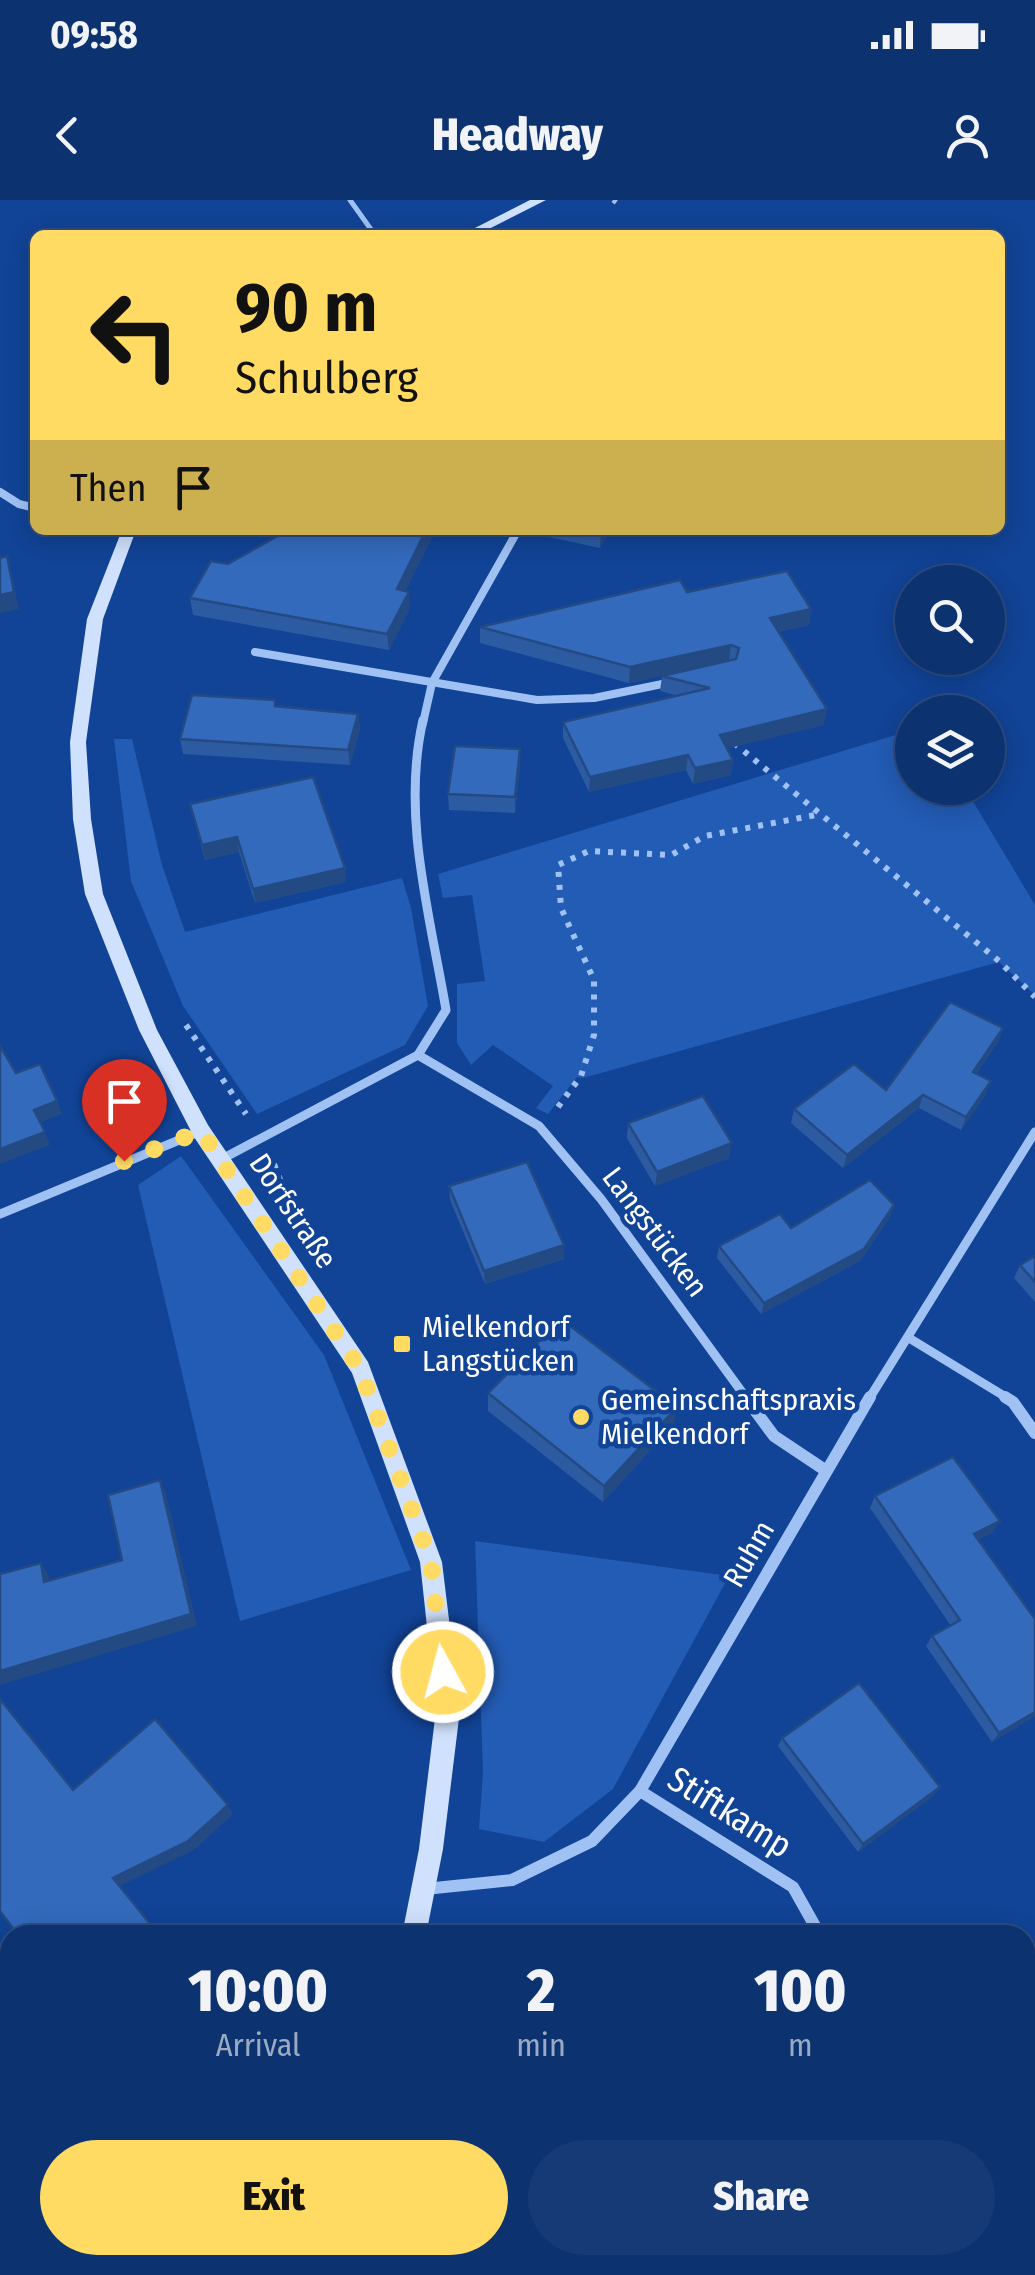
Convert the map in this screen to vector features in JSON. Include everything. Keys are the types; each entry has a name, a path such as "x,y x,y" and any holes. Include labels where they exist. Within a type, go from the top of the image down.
{"street":[{"path":"477,230 540,200"},
{"path":"0,492 30,506"},
{"name":"Dorfstraße","path":"124,535 95,619 78,742 82,819 94,894 148,1030 201,1131 360,1369 431,1562 448,1710 431,1850 416,1925"},
{"path":"219,1160 418,1055 446,1010 414,828 416,752 432,683 515,535"},
{"path":"255,652 537,700 594,698 684,680"},
{"name":"Langstücken","path":"418,1055 539,1126 611,1212 774,1436 824,1470"},
{"path":"0,1214 201,1131"},
{"name":"Ruhm","path":"422,1889 512,1880 592,1841 640,1791 824,1470 1035,1132"},
{"path":"909,1338 1013,1402 1035,1434"},
{"name":"Stiftkamp","path":"640,1791 792,1887 814,1925"}],"lane":[{"path":"350,200 371,230"}],"path":[{"path":"732,742 999,962 1035,997"},
{"path":"539,1126 581,1076 594,1034 594,980 561,908 558,865 580,850 673,854 702,837 821,814"},
{"path":"186,1024 262,1136 284,1190"}],"shaded area":[{"path":"895,735 895,805 975,805 1035,905 1035,995 999,962 577,1077 548,1114 536,1108 553,1086 493,1045 471,1065 457,1043 457,984 485,981 472,895 443,898 438,874"},
{"path":"114,739 132,739 162,865 185,932 402,878 428,1006 405,1045 257,1114 183,1006 131,881"},
{"path":"181,1156 324,1355 411,1570 240,1621 138,1185"},
{"path":"475,1541 729,1576 613,1789 544,1842 479,1829 483,1772"}],"building":[{"path":"279,535 424,535 397,589 409,592 387,634 190,598 211,561 228,564"},
{"path":"7,556 14,592 0,595 0,558"},
{"path":"787,571 811,609 770,618 827,709 720,735 733,760 695,768 688,755 590,777 563,722 710,688 662,676 736,659 739,648 731,645 630,667 480,627 680,580 687,592"},
{"path":"192,695 275,700 275,706 358,714 348,750 180,739"},
{"path":"455,746 520,749 515,797 448,794"},
{"path":"313,777 345,868 253,889 237,837 202,845 190,804"},
{"path":"950,1002 1003,1028 973,1072 991,1081 966,1117 923,1095 847,1155 794,1109 854,1064 886,1090"},
{"path":"0,1046 16,1073 40,1064 57,1101 34,1110 45,1132 0,1149"},
{"path":"703,1096 732,1143 657,1172 628,1123"},
{"path":"527,1162 564,1245 484,1271 449,1186"},
{"path":"870,1180 894,1205 864,1249 764,1303 719,1246 780,1214 791,1228"},
{"path":"1035,1256 1035,1282 1020,1265"},
{"name":"Gemeinschaftspraxis Mielkendorf","path":"561,1319 677,1407 604,1486 488,1393"},
{"path":"953,1457 1000,1521 974,1534 1035,1619 1035,1712 999,1733 932,1636 960,1620 875,1496"},
{"path":"160,1480 191,1614 0,1671 0,1574 41,1563 44,1582 122,1560 108,1495"},
{"path":"859,1683 940,1787 863,1844 782,1738"},
{"path":"0,1699 73,1790 155,1719 228,1805 188,1841 113,1878 151,1925 10,1925 0,1911"}],"place":[{"name":"Mielkendorf Langstücken","path":"402,1344"},
{"name":"Gemeinschaftspraxis Mielkendorf","path":"581,1417"}],"route":[{"path":"124,1161 201,1131 360,1369 431,1562 443,1672"}]}
